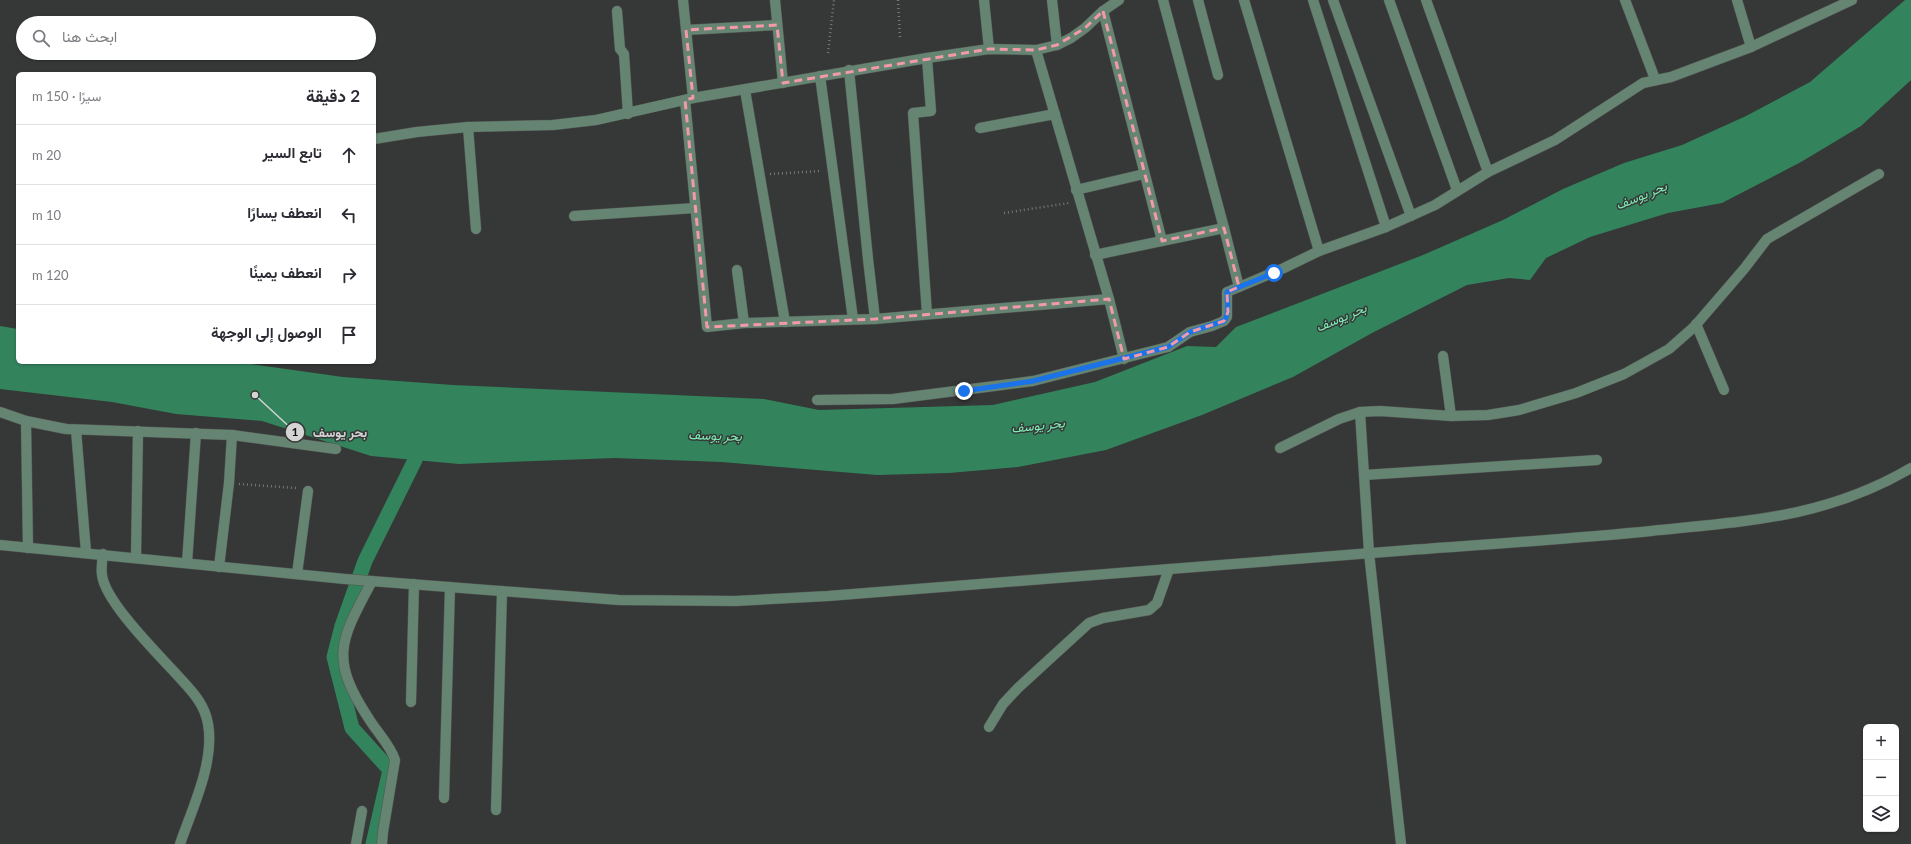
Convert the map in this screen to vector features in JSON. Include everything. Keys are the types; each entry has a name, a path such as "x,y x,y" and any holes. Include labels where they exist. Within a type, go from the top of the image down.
{"street":[{"path":"683,0 686,30 695,208 707,327 744,323 876,319 1109,299"},
{"path":"775,0 783,83"},
{"path":"984,0 989,49"},
{"path":"1052,0 1057,45"},
{"path":"376,139 417,132 468,127 553,125 596,120 689,99 849,70 989,49 1036,50 1057,45 1085,28 1103,11 1119,0"},
{"path":"1163,0 1239,287"},
{"path":"1198,0 1218,75"},
{"path":"1244,0 1319,251"},
{"path":"1313,0 1386,227"},
{"path":"1333,0 1411,216"},
{"path":"1390,0 1457,190"},
{"path":"1426,0 1488,172"},
{"path":"1625,0 1655,79"},
{"path":"1737,0 1751,47"},
{"path":"817,400 892,399 1006,386 1033,381 1168,347 1190,332 1224,321 1228,312 1227,292 1284,268 1319,251 1386,227 1435,204 1488,172 1555,140 1637,86 1655,79 1671,77 1751,47 1837,4 1852,0"},
{"path":"617,11 620,49 624,54 628,114"},
{"path":"1103,11 1162,241"},
{"path":"686,30 777,25"},
{"path":"1036,50 1109,299 1124,359"},
{"path":"927,58 931,111 913,113 927,314"},
{"path":"849,70 868,259 876,319"},
{"path":"820,76 853,319"},
{"path":"745,90 785,322"},
{"path":"980,128 1055,114"},
{"path":"468,127 476,229"},
{"path":"1076,190 1144,174"},
{"path":"1280,448 1338,419 1360,412 1403,412 1451,416 1488,415 1519,410 1576,393 1624,374 1669,349 1696,324 1744,269 1767,239 1878,174"},
{"path":"574,216 695,208"},
{"path":"1095,255 1224,228"},
{"path":"737,270 744,323"},
{"path":"1696,324 1724,390"},
{"path":"1442,356 1451,416"},
{"path":"0,412 26,421 76,430 232,435 336,449"},
{"path":"1360,412 1369,553 1401,844"},
{"path":"26,421 28,548"},
{"path":"76,430 86,552"},
{"path":"136,557 138,431"},
{"path":"187,563 196,433"},
{"path":"219,567 229,483 232,435"},
{"path":"1364,475 1597,460"},
{"path":"0,545 86,552 219,567 369,581 619,600 735,601 828,596 1636,532 1771,518 1810,510 1846,499 1883,484 1911,468"},
{"path":"297,574 308,491"},
{"path":"103,554 102,576 113,600 153,649 201,703 208,725 208,748 202,781 180,844"},
{"path":"989,727 1003,704 1018,688 1089,623 1103,618 1149,610 1157,603 1169,569"},
{"path":"369,581 345,635 342,651 343,668 357,699 395,760 382,844"},
{"path":"411,702 414,584"},
{"path":"444,798 450,587"},
{"path":"496,810 502,591"},
{"path":"356,844 362,811"}],"path":[{"path":"828,53 834,0"},
{"path":"898,0 900,38"},
{"path":"760,175 833,170"},
{"path":"1004,213 1080,202"},
{"path":"229,483 294,488 308,491"}],"highlighted area":[{"path":"1103,11 1162,241 1224,228 1239,287 1227,292 1228,312 1224,321 1190,332 1168,347 1124,359 1109,299 875,319 707,327 685,100 693,98 686,30 777,25 783,83 989,49 1036,50 1057,45 1085,28"}],"water":[{"name":"بحر يوسف","path":"1905,0 1911,0 1911,80 1861,126 1801,162 1722,203 1668,213 1590,237 1546,258 1530,280 1509,278 1467,285 1372,333 1293,377 1202,415 1106,450 1018,467 949,473 877,475 721,462 615,458 459,464 371,456 262,421 176,414 112,402 0,389 0,326 16,329 16,364 250,364 343,377 453,385 764,399 819,410 993,405 1095,382 1187,346 1216,347 1236,327 1423,255 1503,220 1563,189 1624,163 1682,145 1746,116 1810,82"}],"waterway":[{"path":"373,844 390,770 352,728 334,657 342,626 365,561 415,460"}],"place":[{"name":"بحر يوسف","path":"255,395"}],"route":[{"path":"964,391 1033,381 1168,347 1190,332 1224,321 1228,312 1227,292 1274,273"}]}
